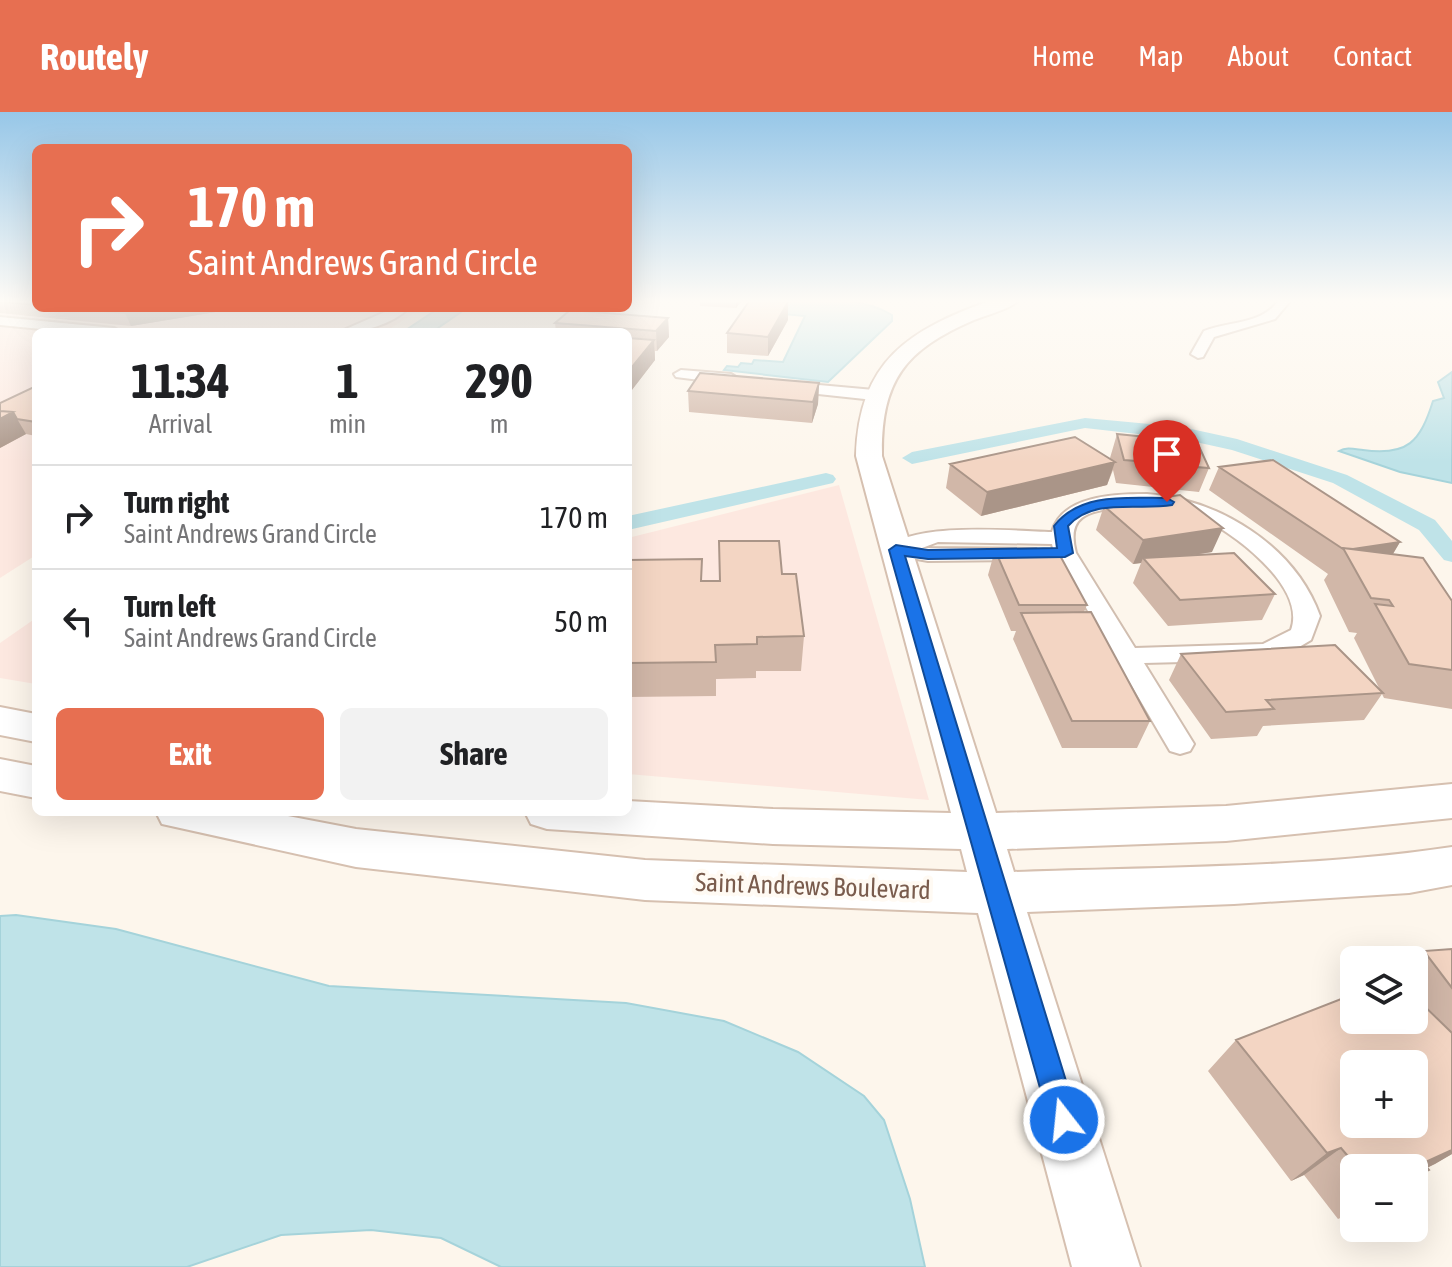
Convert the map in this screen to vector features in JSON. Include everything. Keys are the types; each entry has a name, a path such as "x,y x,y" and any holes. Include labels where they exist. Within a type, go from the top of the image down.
{"street":[{"path":"905,354 896,361 874,395 866,434 869,456 1106,1267"},
{"path":"681,374 746,381"},
{"path":"772,385 874,395"},
{"path":"1129,656 1278,649 1300,637 1305,629 1304,602 1295,584 1263,550 1215,516 1183,505 1137,500 1093,506 1065,519 1061,526 1063,545 1180,744"},
{"path":"896,550 928,555 1063,545"},
{"path":"0,721 32,727"},
{"path":"0,775 32,781"},
{"path":"595,816 847,831 981,833 1197,826 1380,811 1452,801"},
{"name":"Saint Andrews Boulevard","path":"218,816 269,821 356,848 645,880 775,887 998,893 1234,884 1409,873 1452,866"}],"shaded area":[{"path":"0,354 32,354 32,558 0,578"},
{"path":"839,485 929,800 632,774 632,537"},
{"path":"32,621 32,683 0,678 0,643"}],"water":[{"path":"787,354 857,354 828,382 724,370 727,366 738,367 741,363 752,364 754,360 783,362"},
{"path":"1452,372 1452,483 1400,472 1339,451 1391,451 1410,443 1423,427 1433,401 1444,398 1438,382"},
{"path":"16,915 116,929 329,986 626,1003 724,1021 798,1052 864,1096 884,1120 910,1199 925,1267 501,1267 441,1238 371,1230 281,1235 187,1267 0,1267 0,916"}],"building":[{"path":"632,354 643,354 632,367"},
{"path":"700,373 819,383 813,402 688,391"},
{"path":"32,388 32,421 17,419 13,412 0,411 0,403"},
{"path":"0,411 13,412 0,419"},
{"path":"1117,434 1197,442 1209,468 1170,465 1168,459 1160,458 1161,463 1124,460"},
{"path":"1075,437 1115,462 987,492 950,464"},
{"path":"1273,460 1400,542 1343,549 1219,467"},
{"path":"1180,495 1223,528 1143,540 1104,506"},
{"path":"719,541 779,541 782,574 796,574 804,636 757,637 757,644 715,645 716,662 632,663 632,560 702,559 701,581 720,581"},
{"path":"1343,548 1423,558 1452,601 1452,670 1409,664 1375,604 1393,606 1389,600 1371,598"},
{"path":"995,550 1057,550 1087,605 1019,605"},
{"path":"1234,553 1275,594 1180,600 1143,558"},
{"path":"1091,612 1150,721 1072,721 1021,613"},
{"path":"1335,645 1383,693 1266,700 1274,709 1226,712 1181,654"},
{"path":"1452,949 1452,988 1428,956 1428,951"},
{"path":"1340,999 1340,1034 1428,1034 1428,1010 1452,1033 1452,1150 1428,1161 1428,1154 1346,1154 1341,1148 1327,1153 1236,1040"}],"waterway":[{"path":"912,458 1085,423 1182,433 1237,445 1340,479 1427,525 1452,555"},
{"path":"632,522 826,479"}],"route":[{"path":"1064,1120 896,550 928,555 1065,553 1061,526 1072,513 1107,503 1137,500 1167,502"}]}
